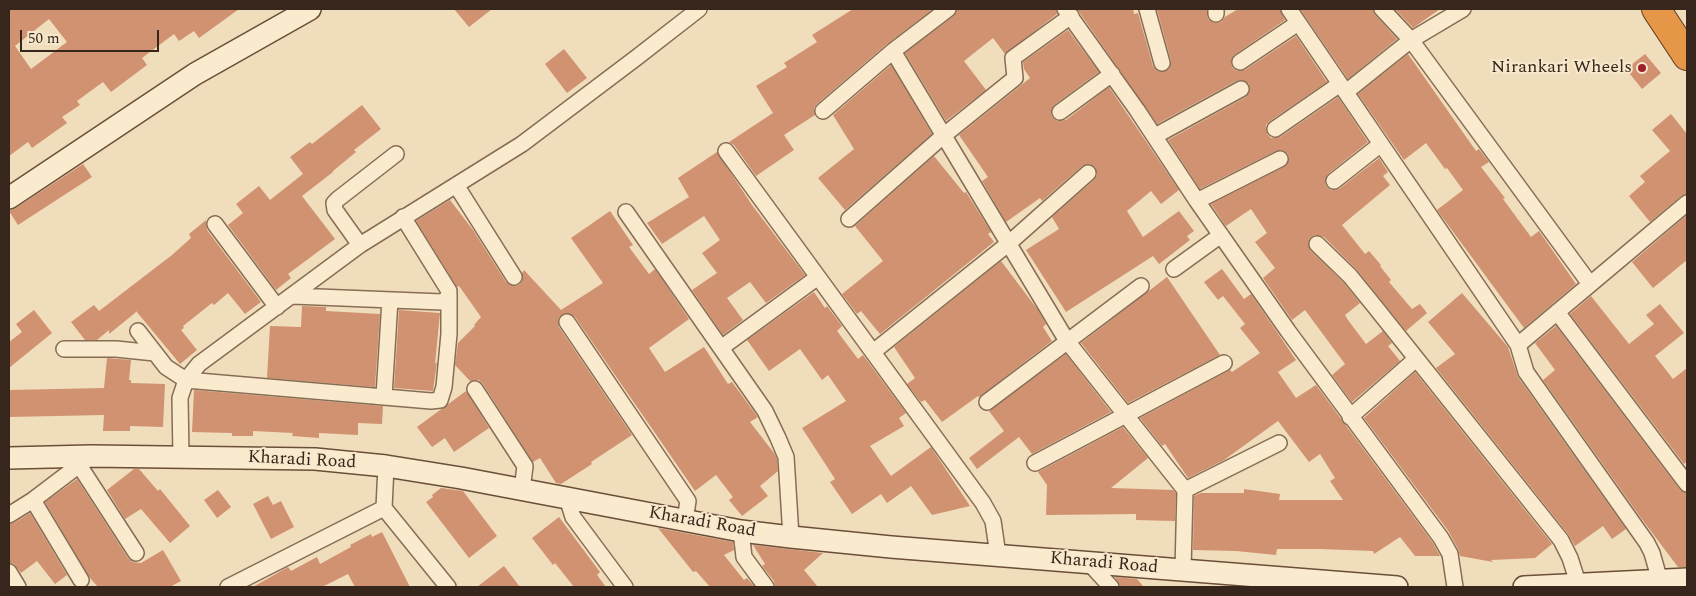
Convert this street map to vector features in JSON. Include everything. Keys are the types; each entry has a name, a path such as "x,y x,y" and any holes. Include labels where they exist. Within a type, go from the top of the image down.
{"highway":[{"path":"1656,9 1687,56"}],"street":[{"path":"9,198 194,74 310,9"},
{"path":"181,457 180,398 186,380 199,364 360,245 522,144 699,9"},
{"path":"823,111 893,51 948,9"},
{"path":"1147,9 1162,63"},
{"path":"1289,9 1518,344 1526,372 1647,543 1660,581"},
{"path":"1382,9 1411,40 1590,284"},
{"path":"1275,129 1343,88 1411,40 1463,9"},
{"path":"849,219 944,136 1015,78 1013,58 1068,12 1155,136 1197,201 1350,416 1441,538 1450,554 1455,587"},
{"path":"1240,62 1298,23"},
{"path":"893,51 1067,341 1185,490 1182,570"},
{"path":"1060,112 1112,74"},
{"path":"1155,136 1241,89"},
{"path":"1334,182 1381,144"},
{"path":"726,151 983,503 993,521 998,555"},
{"path":"360,245 334,210 334,203 396,154"},
{"path":"1197,201 1280,159"},
{"path":"873,352 1008,244 1088,172"},
{"path":"456,185 514,277"},
{"path":"1518,344 1687,203"},
{"path":"626,212 765,411 786,456 791,537"},
{"path":"138,331 166,367 186,380 431,401 440,400 444,386 449,334 449,291 403,217"},
{"path":"215,224 277,307"},
{"path":"1174,269 1222,235"},
{"path":"1317,244 1350,276 1561,540 1570,558 1578,584"},
{"path":"720,348 818,277"},
{"path":"987,402 1141,286"},
{"path":"293,296 442,302 448,298 449,294"},
{"path":"384,396 390,300"},
{"path":"1557,312 1687,484"},
{"path":"567,322 688,501 685,520"},
{"path":"64,349 116,349 155,353"},
{"path":"1350,416 1416,359"},
{"path":"1035,463 1224,363"},
{"path":"475,389 525,466 522,490"},
{"path":"1185,490 1279,443"},
{"name":"Kharadi Road","path":"9,458 85,460 181,457 315,459 386,466 741,531 791,537 1182,570 1269,582 1397,587"},
{"path":"9,515 33,500 85,460 136,553"},
{"path":"386,466 384,508 448,587"},
{"path":"567,498 573,517 625,587"},
{"path":"33,500 81,580"},
{"path":"228,587 384,508"},
{"path":"741,531 744,556 766,587"},
{"path":"1089,563 1111,587"},
{"path":"9,572 18,587"},
{"path":"1524,587 1578,584 1618,585 1660,581 1686,582"}],"building":[{"path":"9,9 239,9 199,38 194,31 179,41 174,34 142,58 147,65 111,92 103,82 77,101 80,105 62,117 67,123 32,148 28,142 9,156","holes":["49,19 67,42 31,69 15,46"]},
{"path":"454,9 492,9 469,27"},
{"path":"853,9 933,9 887,44 817,104 814,108 815,115 784,135 794,150 756,176 734,145 729,142 773,113 756,86 787,67 784,63 817,42 812,35"},
{"path":"957,9 1056,9 1057,14 1005,54 993,38 964,61 986,90 946,121 905,53 954,16"},
{"path":"1077,9 1133,9 1134,14 1138,13 1153,66 1160,72 1169,69 1171,61 1157,10 1207,9 1208,19 1216,23 1221,22 1225,17 1238,9 1280,9 1285,20 1234,55 1231,62 1232,67 1236,71 1245,70 1296,36 1327,82 1270,121 1266,125 1267,134 1271,138 1280,137 1338,97 1368,142 1328,174 1325,182 1326,186 1331,190 1339,189 1379,158 1388,172 1383,176 1390,185 1342,225 1365,254 1369,251 1381,265 1391,280 1389,282 1412,309 1420,304 1427,313 1406,331 1357,270 1324,237 1315,235 1310,238 1308,242 1310,250 1343,282 1360,303 1345,315 1348,320 1366,344 1383,331 1392,343 1388,346 1400,361 1352,402 1332,375 1345,364 1305,310 1292,320 1263,278 1275,268 1255,242 1267,233 1251,209 1226,226 1211,204 1284,167 1289,160 1288,154 1281,150 1276,151 1200,189 1168,140 1246,97 1250,90 1249,84 1242,80 1236,81 1157,124"},
{"path":"1300,9 1373,9 1375,15 1397,39 1348,79"},
{"path":"1395,9 1440,9 1413,28"},
{"path":"1068,30 1099,72 1054,105 1051,113 1052,117 1057,121 1066,120 1109,87 1179,190 1161,204 1151,191 1127,211 1143,237 1179,211 1194,231 1187,236 1190,240 1159,264 1153,256 1066,312 1026,250 1059,229 1052,217 1094,180 1097,175 1095,167 1090,164 1082,166 1042,201 1040,198 1006,222 982,181 988,177 959,135 1030,78 1024,69 1023,62"},
{"path":"564,49 587,78 567,93 545,64"},
{"path":"1408,54 1476,151 1479,149 1489,162 1481,167 1505,198 1503,199 1531,237 1539,231 1576,284 1524,328 1437,210 1463,190 1426,143 1404,160 1358,94"},
{"path":"1645,54 1661,73 1642,89 1626,69"},
{"path":"891,65 932,134 845,210 818,178 854,149 833,115"},
{"path":"362,105 381,129 354,150 356,152 333,172 302,196 335,239 288,274 291,278 276,290 228,225 243,213 236,204 259,186 270,200 303,174 290,157 310,142 312,144"},
{"path":"1671,114 1687,134 1687,194 1681,196 1650,222 1629,196 1645,182 1640,176 1670,151 1652,130"},
{"path":"717,152 752,205 805,275 766,303 750,282 727,298 743,320 723,335 692,290 717,273 702,253 720,240 704,216 662,244 647,223 689,197 678,178"},
{"path":"934,156 964,193 966,192 991,232 988,234 994,242 880,334 861,311 857,314 842,294 883,261 855,226"},
{"path":"83,164 92,177 18,225 9,211"},
{"path":"450,200 473,230 506,282 514,286 519,285 522,281 524,270 561,310 603,283 571,238 610,211 633,245 629,247 649,274 655,269 689,319 649,348 665,372 704,347 728,384 732,382 758,417 750,422 777,459 778,471 760,486 768,496 742,516 729,500 733,497 716,475 695,491 575,317 567,313 559,317 559,327 632,435 561,484 556,483 540,458 533,462 483,384 479,380 470,381 455,365 458,343 481,317 459,286 457,287 416,221"},
{"path":"1687,215 1687,260 1653,288 1632,262"},
{"path":"206,220 207,230 261,302 245,314 228,293 214,305 212,303 183,326 184,328 181,330 197,350 180,364 136,311 109,334 109,330 97,340 85,340 71,322 94,305 99,311 172,255 191,238 189,234"},
{"path":"1001,261 1038,310 1046,324 1043,327 1052,341 979,397 942,422 925,400 921,402 907,384 915,378 894,347"},
{"path":"1222,269 1244,299 1251,294 1296,360 1278,372 1296,398 1316,385 1433,543 1440,556 1415,556 1400,537 1374,554 1373,551 1320,549 1277,549 1276,555 1236,551 1193,550 1194,496 1201,493 1244,493 1244,489 1280,494 1279,500 1343,500 1330,481 1335,478 1320,454 1309,462 1278,421 1224,460 1188,478 1165,444 1162,446 1140,418 1230,370 1232,372 1260,353 1240,328 1245,324 1223,296 1218,300 1204,282"},
{"path":"1167,277 1220,355 1128,403 1081,343"},
{"path":"814,292 825,308 827,306 842,326 837,331 858,359 863,355 906,413 899,418 904,426 870,446 891,476 931,447 970,506 932,515 911,486 887,503 881,494 852,514 830,482 835,479 802,428 846,401 828,375 822,380 800,349 769,371 747,340"},
{"path":"1462,293 1508,347 1518,377 1626,529 1612,539 1603,526 1575,546 1568,534 1436,368 1455,354 1428,322"},
{"path":"1591,296 1629,344 1654,324 1646,315 1660,304 1684,333 1655,356 1673,379 1687,368 1687,461 1684,464 1570,314"},
{"path":"302,306 326,307 326,311 380,314 375,387 267,378 270,326 301,327"},
{"path":"34,310 52,333 9,368 9,342 22,332 16,324"},
{"path":"399,310 440,313 433,391 394,388"},
{"path":"1556,326 1680,490 1687,493 1687,567 1678,567 1543,380 1555,370 1535,343"},
{"path":"1066,354 1111,412 1032,454 1019,437 977,469 969,458 1004,431 989,411"},
{"path":"107,358 131,360 129,380 131,380 131,383 165,384 163,427 130,426 130,431 103,431 104,415 9,417 9,390 104,388"},
{"path":"1415,372 1552,544 1535,558 1491,560 1493,562 1460,556 1449,532 1364,418"},
{"path":"194,390 383,406 382,424 358,423 358,435 319,433 319,438 292,436 293,433 253,431 253,436 232,436 232,433 192,432"},
{"path":"466,391 489,428 454,452 445,438 432,447 417,427"},
{"path":"1123,427 1148,458 1111,488 1173,490 1176,493 1175,521 1136,520 1136,514 1046,515 1047,485 1038,472"},
{"path":"134,469 139,469 158,491 160,489 190,526 170,543 141,509 125,519 107,490"},
{"path":"77,479 132,562 141,563 163,550 181,581 170,587 98,587 90,578 45,502"},
{"path":"441,488 463,491 497,536 469,558 426,502"},
{"path":"218,490 231,507 217,518 204,500"},
{"path":"268,496 273,505 281,501 294,527 271,539 253,504"},
{"path":"30,513 67,575 55,584 37,561 21,573 14,564 9,563 9,524"},
{"path":"559,517 600,572 597,575 606,587 574,587 555,563 553,565 532,538"},
{"path":"658,528 733,542 734,550 724,555 744,580 747,578 755,587 710,587 696,571 693,572"},
{"path":"382,532 410,587 355,587 348,574 322,587 253,587 288,567 291,571 317,557 320,564 371,534 372,537"},
{"path":"753,545 823,553 804,570 818,587 775,587 774,581 762,566 765,564"},
{"path":"504,566 520,587 477,587"},
{"path":"1115,577 1137,579 1144,587 1121,587"}],"place":[{"name":"Nirankari Wheels","path":"1642,68"}]}
